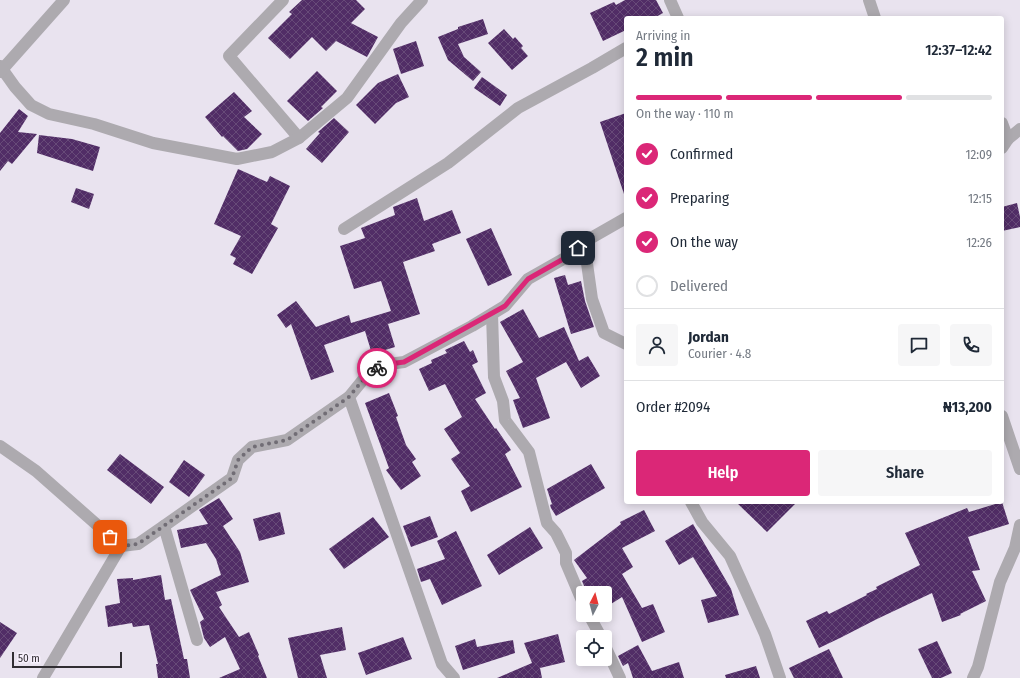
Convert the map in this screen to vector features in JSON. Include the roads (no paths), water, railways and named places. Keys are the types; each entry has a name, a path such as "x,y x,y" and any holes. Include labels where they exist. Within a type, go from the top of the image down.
{"street":[{"path":"64,0 1,69 31,105 49,114 94,124 153,143 237,159 272,152 299,138 347,98 401,22 422,0"},
{"path":"283,0 229,56 299,138"},
{"path":"670,0 676,16"},
{"path":"869,0 874,16"},
{"path":"344,229 448,163 518,108 624,49"},
{"path":"1005,143 1020,129"},
{"path":"0,446 36,471 121,546 138,544 232,478 238,460 252,447 287,440 349,397 362,381 375,369 389,364 404,362 492,314 505,306 528,279 572,254 584,242 624,219"},
{"path":"584,242 592,298 604,333 624,343"},
{"path":"492,314 494,377 503,401 505,420 529,452 547,523 556,533 563,546 566,553 566,564 576,587"},
{"path":"349,397 442,664 454,678"},
{"path":"1004,421 1020,469"},
{"path":"1008,431 1020,436"},
{"path":"692,504 702,522 730,556 765,634 780,678"},
{"path":"973,678 978,667 1000,582 1015,548 1020,525"},
{"path":"164,526 197,640"},
{"path":"43,678 121,546"},
{"path":"612,661 620,678"}]}
